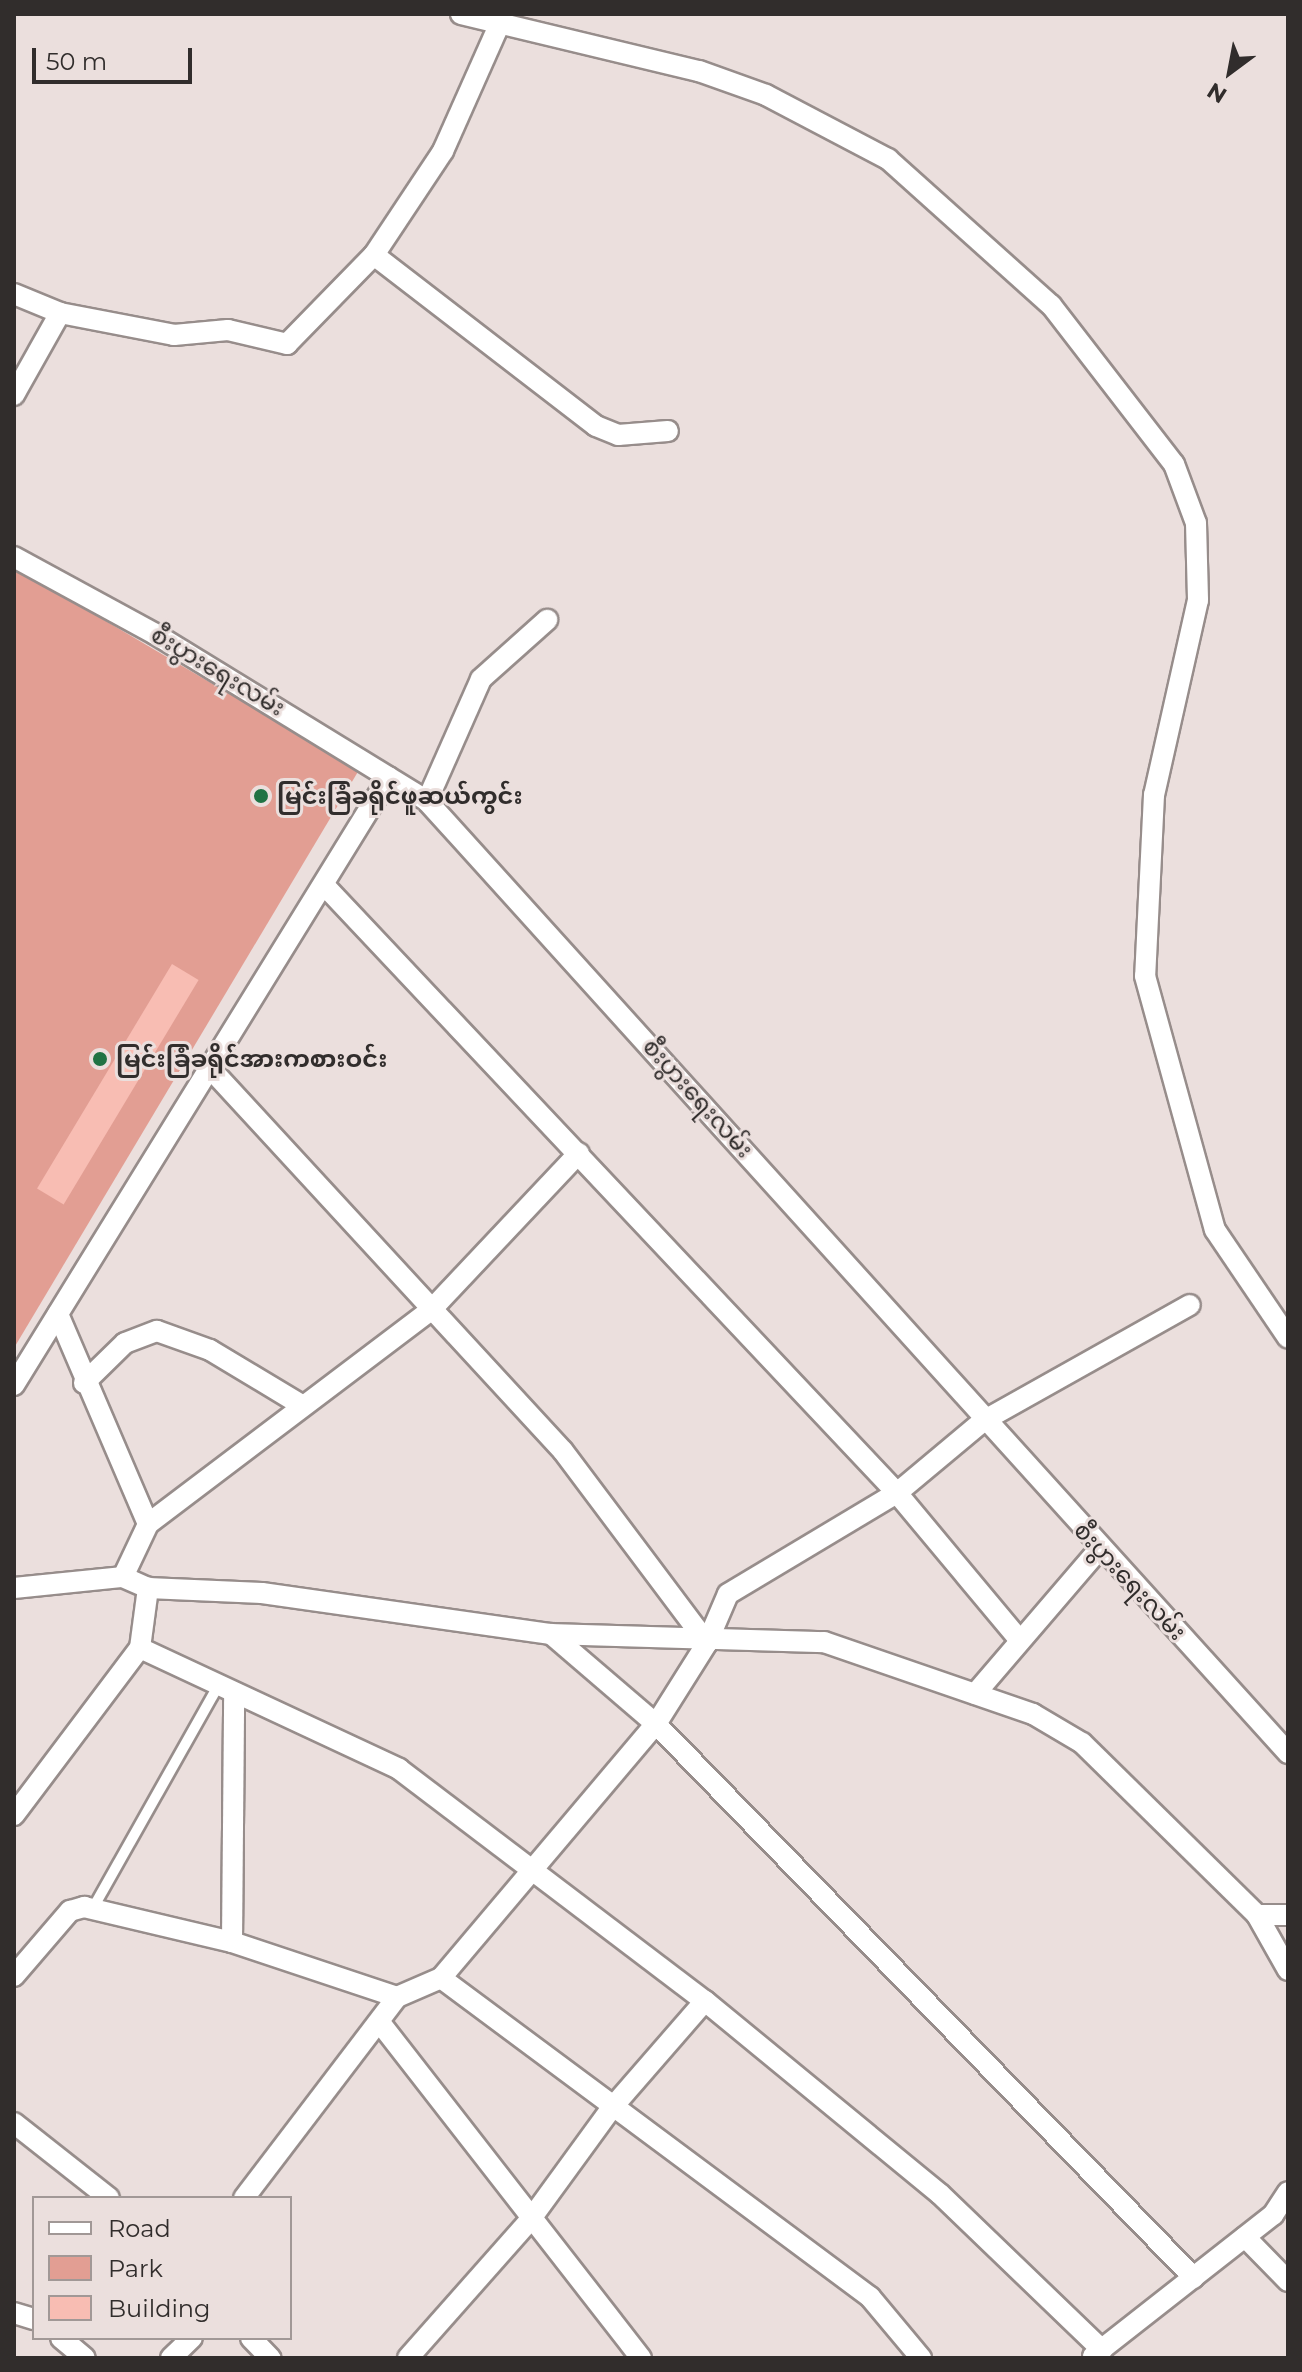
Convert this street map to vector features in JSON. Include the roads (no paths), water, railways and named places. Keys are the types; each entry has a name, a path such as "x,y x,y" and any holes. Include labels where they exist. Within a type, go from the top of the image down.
{"street":[{"path":"461,14 699,71 766,95 888,159 1051,305 1174,464 1196,523 1198,600 1154,795 1145,976 1215,1230 1288,1338"},
{"path":"14,294 60,313 174,335 228,330 287,344 374,255 443,151 499,25"},
{"path":"374,255 596,426 618,435 668,431"},
{"path":"14,395 60,313"},
{"name":"စီးပွားရေးလမ်း","path":"14,557 427,801 983,1421 1288,1753"},
{"path":"427,801 481,679 547,620"},
{"path":"14,1385 389,777"},
{"path":"324,885 897,1493 1018,1638"},
{"path":"209,1067 430,1311 563,1451 707,1643"},
{"path":"123,1577 148,1524 300,1404 430,1311 579,1153"},
{"path":"246,2196 381,2024 397,1997 441,1978 532,1866 656,1724 707,1643 728,1594 897,1493 983,1421 1190,1305"},
{"path":"58,1314 84,1383 148,1524"},
{"path":"84,1383 125,1343 157,1331 210,1350 300,1404"},
{"path":"975,1694 1018,1638 1100,1548"},
{"path":"14,1588 123,1577 148,1588 262,1593 551,1634 707,1643 824,1642 1033,1714 1082,1743 1257,1915 1288,1970"},
{"path":"14,1815 140,1648 148,1588"},
{"path":"551,1634 656,1724 1194,2278"},
{"path":"140,1648 399,1769 532,1866 705,2001 940,2194 1096,2354 1245,2237 1288,2192"},
{"path":"226,1690 232,1942"},
{"path":"14,1976 70,1911 93,1908 232,1942 397,1997"},
{"path":"1257,1915 1288,1915"},
{"path":"441,1978 611,2109 870,2297 921,2358"},
{"path":"408,2358 530,2220 611,2109 705,2001"},
{"path":"381,2024 530,2220 641,2358"},
{"path":"14,2123 106,2196"},
{"path":"1245,2237 1288,2281"},
{"path":"63,2340 85,2358"},
{"path":"171,2358 190,2340"},
{"path":"253,2340 270,2358"}],"lane":[{"path":"93,1908 226,1690"}],"place":[{"name":"မြင်းခြံခရိုင်ဖူဆယ်ကွင်း","path":"261,796"},
{"name":"မြင်းခြံခရိုင်အားကစားဝင်း","path":"100,1059"}]}
